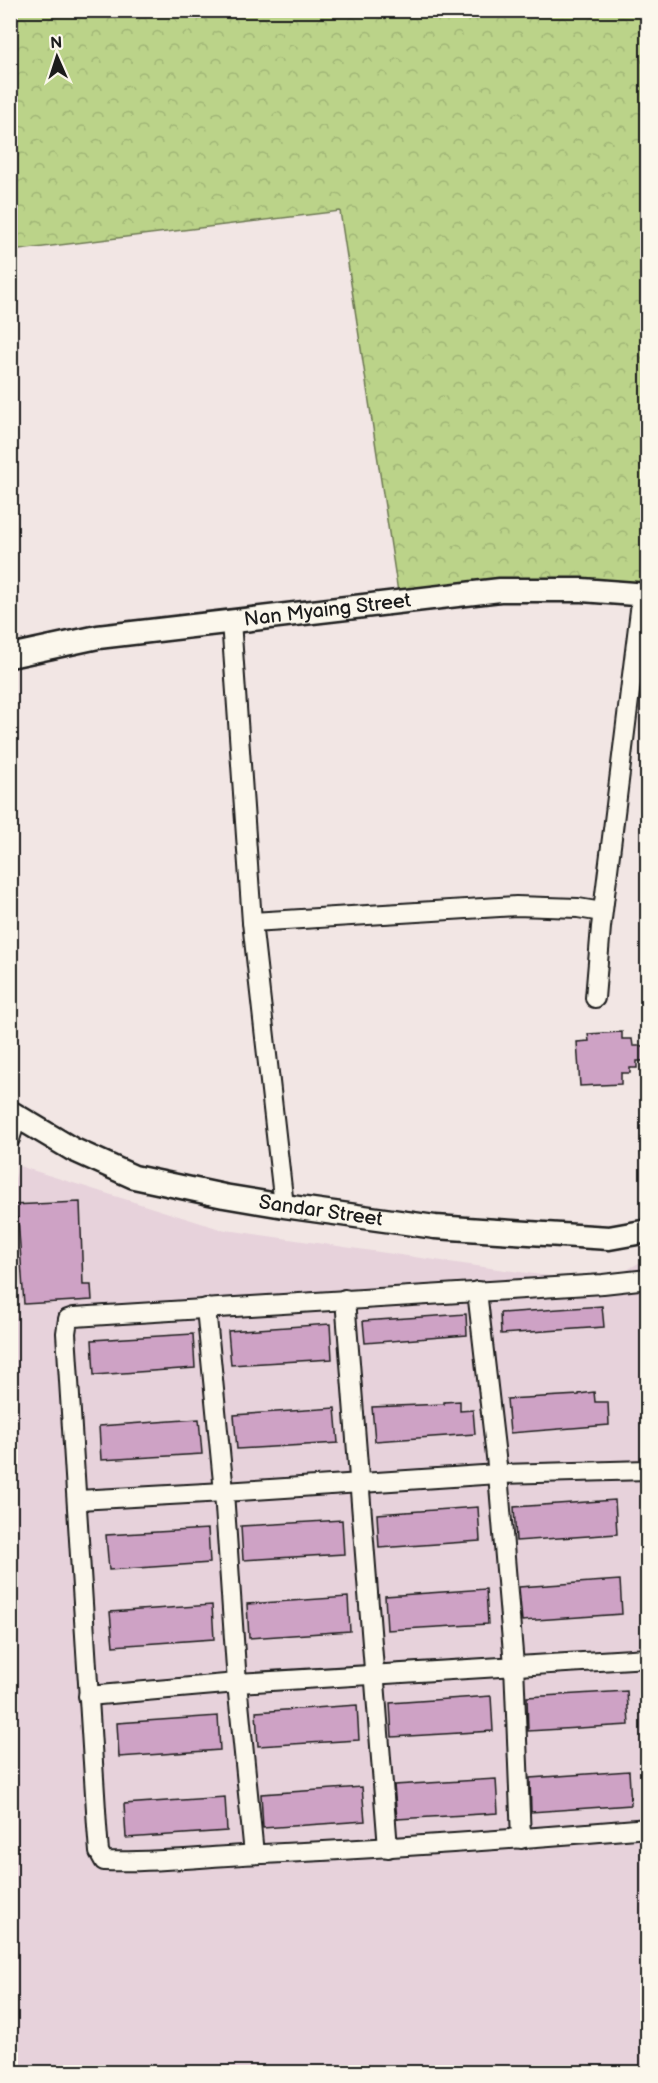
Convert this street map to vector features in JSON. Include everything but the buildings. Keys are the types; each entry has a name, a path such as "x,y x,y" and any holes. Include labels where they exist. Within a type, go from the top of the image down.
{"street":[{"name":"Nan Myaing Street","path":"10,656 98,637 500,590 582,590 645,594"},
{"path":"596,998 602,912 645,594"},
{"path":"231,621 252,922 284,1206"},
{"path":"252,922 516,906 578,908 602,912"},
{"path":"10,1139 14,1115"},
{"name":"Sandar Street","path":"14,1115 72,1149 134,1178 284,1206 435,1227 527,1234 609,1238 648,1231"},
{"path":"648,1279 603,1284 74,1317 68,1319 66,1333 99,1852 104,1861 142,1863 254,1854 521,1839 648,1828"},
{"path":"477,1292 498,1474 514,1665 521,1839"},
{"path":"345,1299 388,1848"},
{"path":"206,1308 224,1492 237,1683 254,1854"},
{"path":"78,1500 498,1474 648,1470"},
{"path":"88,1696 237,1683 648,1658"}],"shaded area":[{"path":"19,1166 220,1229 603,1284 647,1258 647,2072 11,2072 10,1194"}],"green space":[{"path":"10,11 647,11 647,590 398,592 340,211 11,251"}]}
